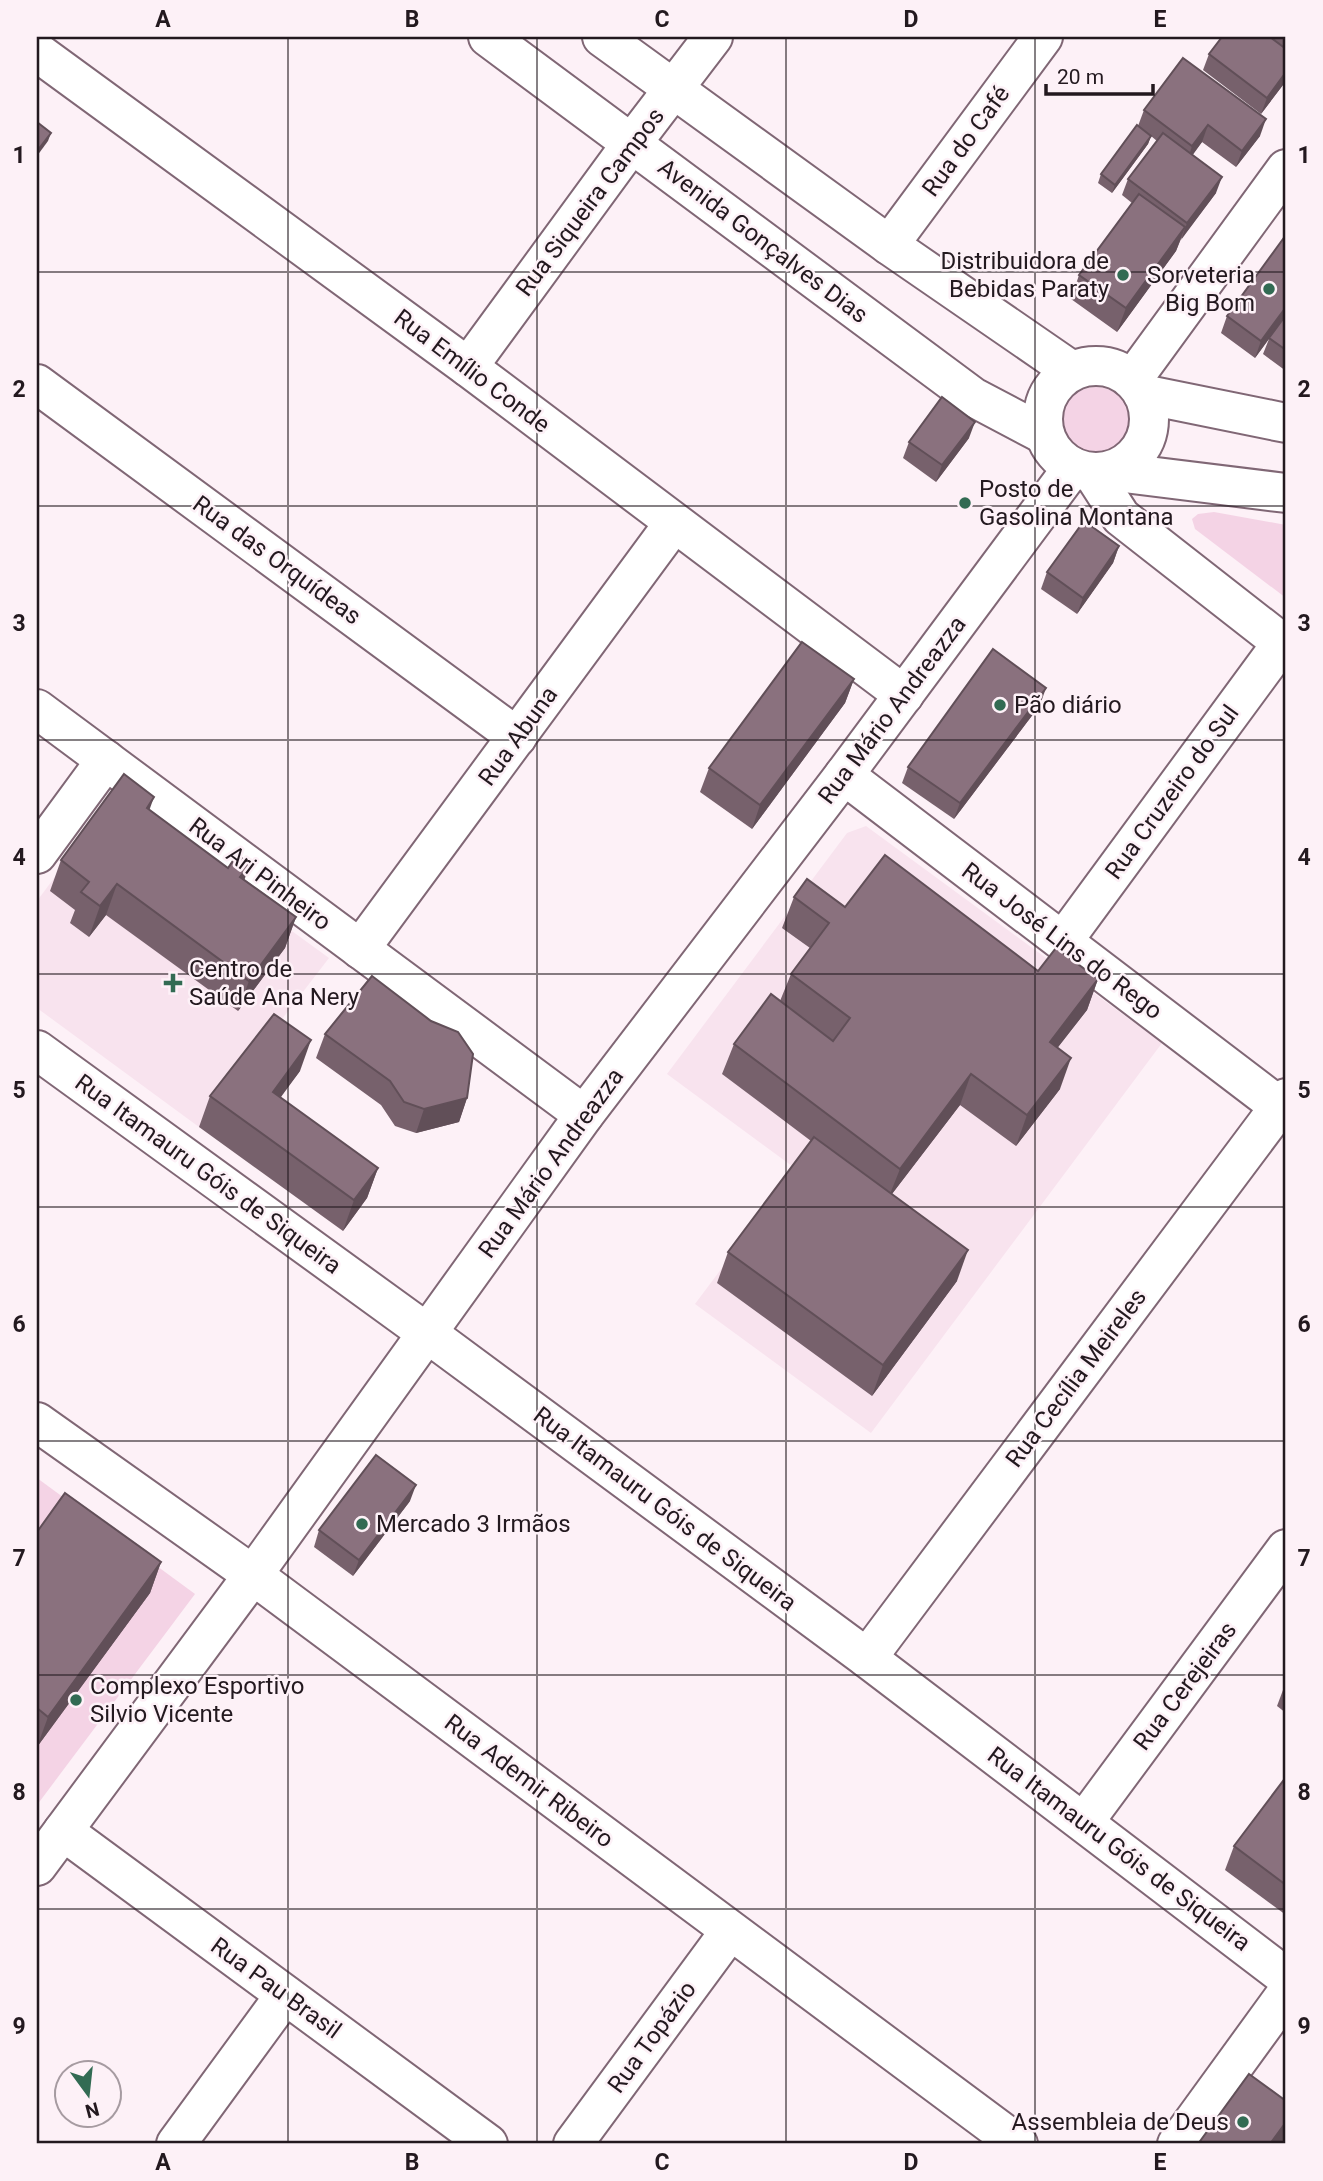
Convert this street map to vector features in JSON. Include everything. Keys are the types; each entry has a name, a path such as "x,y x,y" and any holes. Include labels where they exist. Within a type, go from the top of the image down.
{"street":[{"path":"37,41 40,37"},
{"name":"Avenida Gonçalves Dias","path":"488,37 974,397 1045,435"},
{"path":"602,37 889,245 1072,371"},
{"name":"Rua Siqueira Campos","path":"468,367 713,37"},
{"name":"Rua do Café","path":"889,245 1043,37"},
{"name":"Rua Emílio Conde","path":"37,52 468,367 904,695"},
{"path":"1138,387 1286,169"},
{"path":"1286,423 1138,387 1116,370 1102,366 1072,371 1060,380 1047,399 1042,421 1052,450 1063,461 1091,470 1286,493"},
{"name":"Rua das Orquídeas","path":"37,384 517,737"},
{"path":"1091,470 1124,465 1145,441 1149,410 1138,387"},
{"path":"1091,470 1121,517 1284,645"},
{"name":"Rua Mário Andreazza","path":"37,1866 253,1575 584,1115 904,695 1091,470"},
{"path":"1149,540 1146,526 1148,512 1164,491 1185,481"},
{"name":"Rua Abuna","path":"360,949 674,523"},
{"name":"Rua Cruzeiro do Sul","path":"1063,941 1284,645"},
{"name":"Rua Ari Pinheiro","path":"37,709 584,1115"},
{"path":"37,853 106,760"},
{"name":"Rua José Lins do Rego","path":"844,775 1063,941 1283,1102"},
{"name":"Rua Itamauru Góis de Siqueira","path":"37,1050 427,1333 867,1658 1286,1977"},
{"name":"Rua Cecília Meireles","path":"867,1658 1283,1102"},
{"name":"Rua Ademir Ribeiro","path":"37,1422 253,1575 1018,2144"},
{"name":"Rua Cerejeiras","path":"1084,1822 1286,1549"},
{"name":"Rua Pau Brasil","path":"63,1831 488,2144"},
{"name":"Rua Topázio","path":"573,2144 730,1931"},
{"path":"1177,2144 1286,1994"},
{"path":"176,2144 285,1995"}],"shaded area":[{"path":"1096,387 1109,390 1120,397 1127,408 1130,421 1127,434 1120,445 1109,452 1096,455 1083,452 1072,445 1065,434 1062,421 1065,408 1072,397 1083,390"},
{"path":"1214,512 1286,525 1286,598 1195,529 1192,519 1198,514"},
{"name":"Centro de Saúde Ana Nery","path":"112,800 329,958 199,1127 37,1008 37,901"},
{"path":"866,826 1162,1043 871,1433 695,1304 796,1169 667,1074 847,833"},
{"name":"Complexo Esportivo Silvio Vicente","path":"37,1478 195,1594 37,1805"}],"building":[{"path":"1222,37 1270,37 1286,49 1286,72 1267,98 1209,54"},
{"path":"1183,58 1266,119 1242,151 1208,125 1192,146 1144,110"},
{"path":"37,122 51,133 37,151"},
{"path":"1137,125 1151,136 1115,185 1101,174"},
{"path":"1163,133 1222,177 1187,223 1128,179"},
{"name":"Distribuidora de Bebidas Paraty","path":"1139,194 1185,227 1126,308 1079,275"},
{"name":"Sorveteria Big Bom","path":"1283,239 1286,242 1286,307 1261,341 1227,316"},
{"path":"1286,315 1286,350 1269,338"},
{"path":"942,397 975,422 942,465 909,442"},
{"path":"1084,521 1119,546 1083,598 1047,572"},
{"path":"802,642 854,679 760,805 709,768"},
{"path":"993,649 1046,688 960,803 908,767"},
{"path":"124,774 154,797 147,808 228,868 237,855 250,864 240,877 296,917 249,981 117,884 100,906 81,892 89,882 61,860"},
{"path":"885,855 1038,971 1056,948 1098,979 1050,1042 1071,1058 1027,1115 971,1074 900,1169 734,1044 771,994 833,1041 850,1018 791,974 829,923 794,897 807,879 845,907"},
{"path":"372,976 431,1021 458,1032 473,1054 467,1098 424,1109 404,1102 390,1081 325,1034"},
{"path":"274,1014 311,1040 273,1092 378,1168 354,1200 210,1096"},
{"path":"814,1137 968,1250 883,1365 728,1252"},
{"name":"Mercado 3 Irmãos","path":"376,1455 416,1485 359,1560 319,1530"},
{"path":"65,1493 161,1562 48,1717 37,1708 37,1532"},
{"path":"1286,1777 1286,1885 1234,1846"},
{"path":"1249,2074 1286,2101 1286,2122 1270,2144 1198,2144"}],"place":[{"name":"Distribuidora de Bebidas Paraty","path":"1123,275"},
{"name":"Sorveteria Big Bom","path":"1269,289"},
{"name":"Posto de Gasolina Montana","path":"965,503"},
{"name":"Pão diário","path":"1000,705"},
{"name":"Centro de Saúde Ana Nery","path":"173,983"},
{"name":"Mercado 3 Irmãos","path":"362,1524"},
{"name":"Complexo Esportivo Silvio Vicente","path":"76,1700"},
{"name":"Assembleia de Deus","path":"1243,2122"}]}
